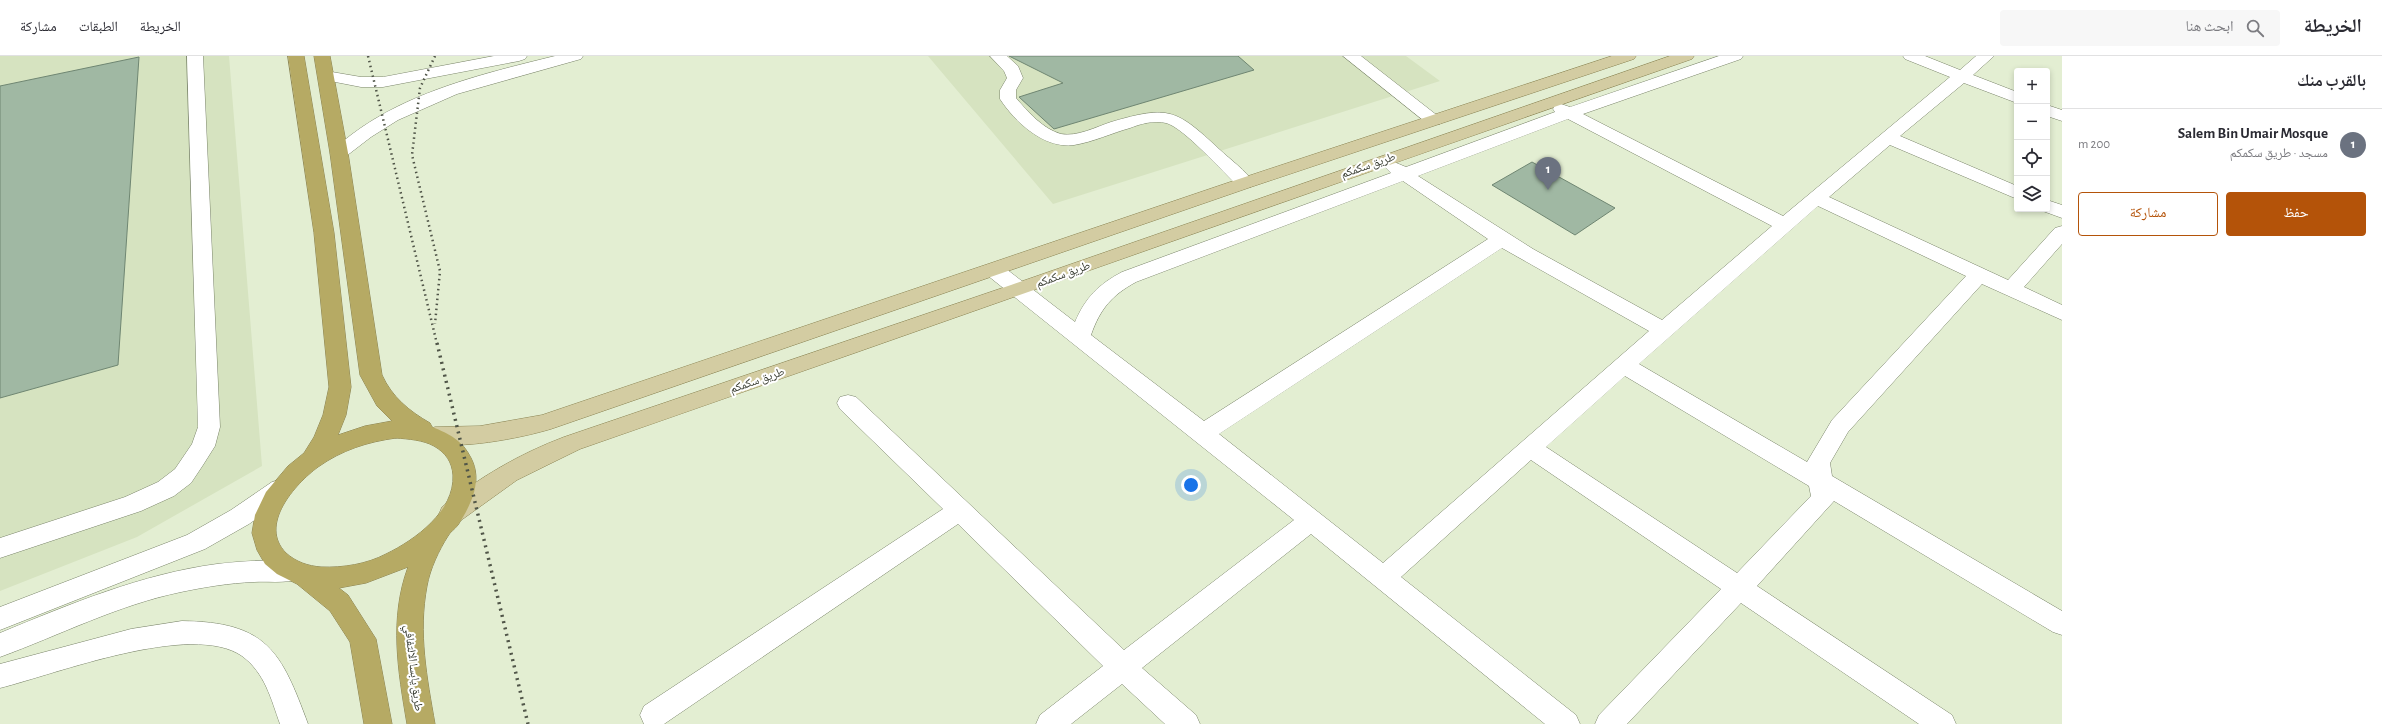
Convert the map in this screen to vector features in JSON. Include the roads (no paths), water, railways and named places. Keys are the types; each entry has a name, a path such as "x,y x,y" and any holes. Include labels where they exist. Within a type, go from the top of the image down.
{"highway":[{"path":"296,56 324,233 340,387 334,419 313,458"},
{"name":"طريق يابسا الالتفافي","path":"322,56 339,153 371,375 383,399 395,412 410,423 452,446 460,456 464,468 465,481 462,495 421,564 409,605 408,644 421,724"},
{"path":"378,724 363,639 339,603 300,573 274,558 267,546 264,533 266,519 280,490 292,476 313,458 340,442 378,431 396,429 432,434"},
{"path":"300,573 334,578 375,570 414,550 448,519"}],"main road":[{"name":"طريق سكمكم","path":"432,434 480,435 543,422 994,270 1245,183 1628,56"},
{"name":"طريق سكمكم","path":"448,519 489,484 551,451 1018,290 1384,160 1686,56"}],"street":[{"path":"0,548 133,504 166,489 183,476 203,446 209,427 195,56"},
{"path":"326,76 361,82 383,82 519,56"},
{"path":"339,153 375,125 420,102 482,81 575,56"},
{"path":"998,56 1012,69 1015,78 1008,90 1008,99 1040,133 1060,140 1073,140 1150,118 1168,118 1177,120 1245,183"},
{"path":"1351,56 1434,120"},
{"path":"1080,336 1090,310 1096,300 1116,283 1403,174 1569,113 1735,56"},
{"path":"1912,56 2014,97"},
{"path":"1383,578 1663,330 1816,198 1986,56"},
{"path":"1549,103 1785,225"},
{"path":"2050,111 2062,116"},
{"path":"1888,138 2014,192"},
{"path":"1384,160 1502,239 1578,284 1663,330"},
{"path":"1816,198 2062,313"},
{"path":"2050,207 2062,212"},
{"path":"2011,289 2062,232"},
{"path":"1203,433 1502,239"},
{"path":"994,270 1203,433 1566,724"},
{"path":"1609,724 1822,499 1818,463 1840,426 1980,274"},
{"path":"1624,365 2062,624"},
{"path":"848,403 1123,667 1186,724"},
{"path":"1530,448 1942,724"},
{"path":"0,619 196,542 240,517 280,490"},
{"path":"654,715 959,511"},
{"path":"1050,724 1311,520"},
{"path":"0,645 134,593 169,583 230,572 262,570 300,573"},
{"path":"0,676 157,635 203,633 223,637 241,644 261,657 278,680 294,724"}],"railway":[{"path":"368,56 437,344"},
{"path":"435,56 420,88 412,155 440,271 435,324"},
{"path":"437,343 528,724"}],"place":[{"name":"Salem Bin Umair Mosque","path":"1548,190"}]}
